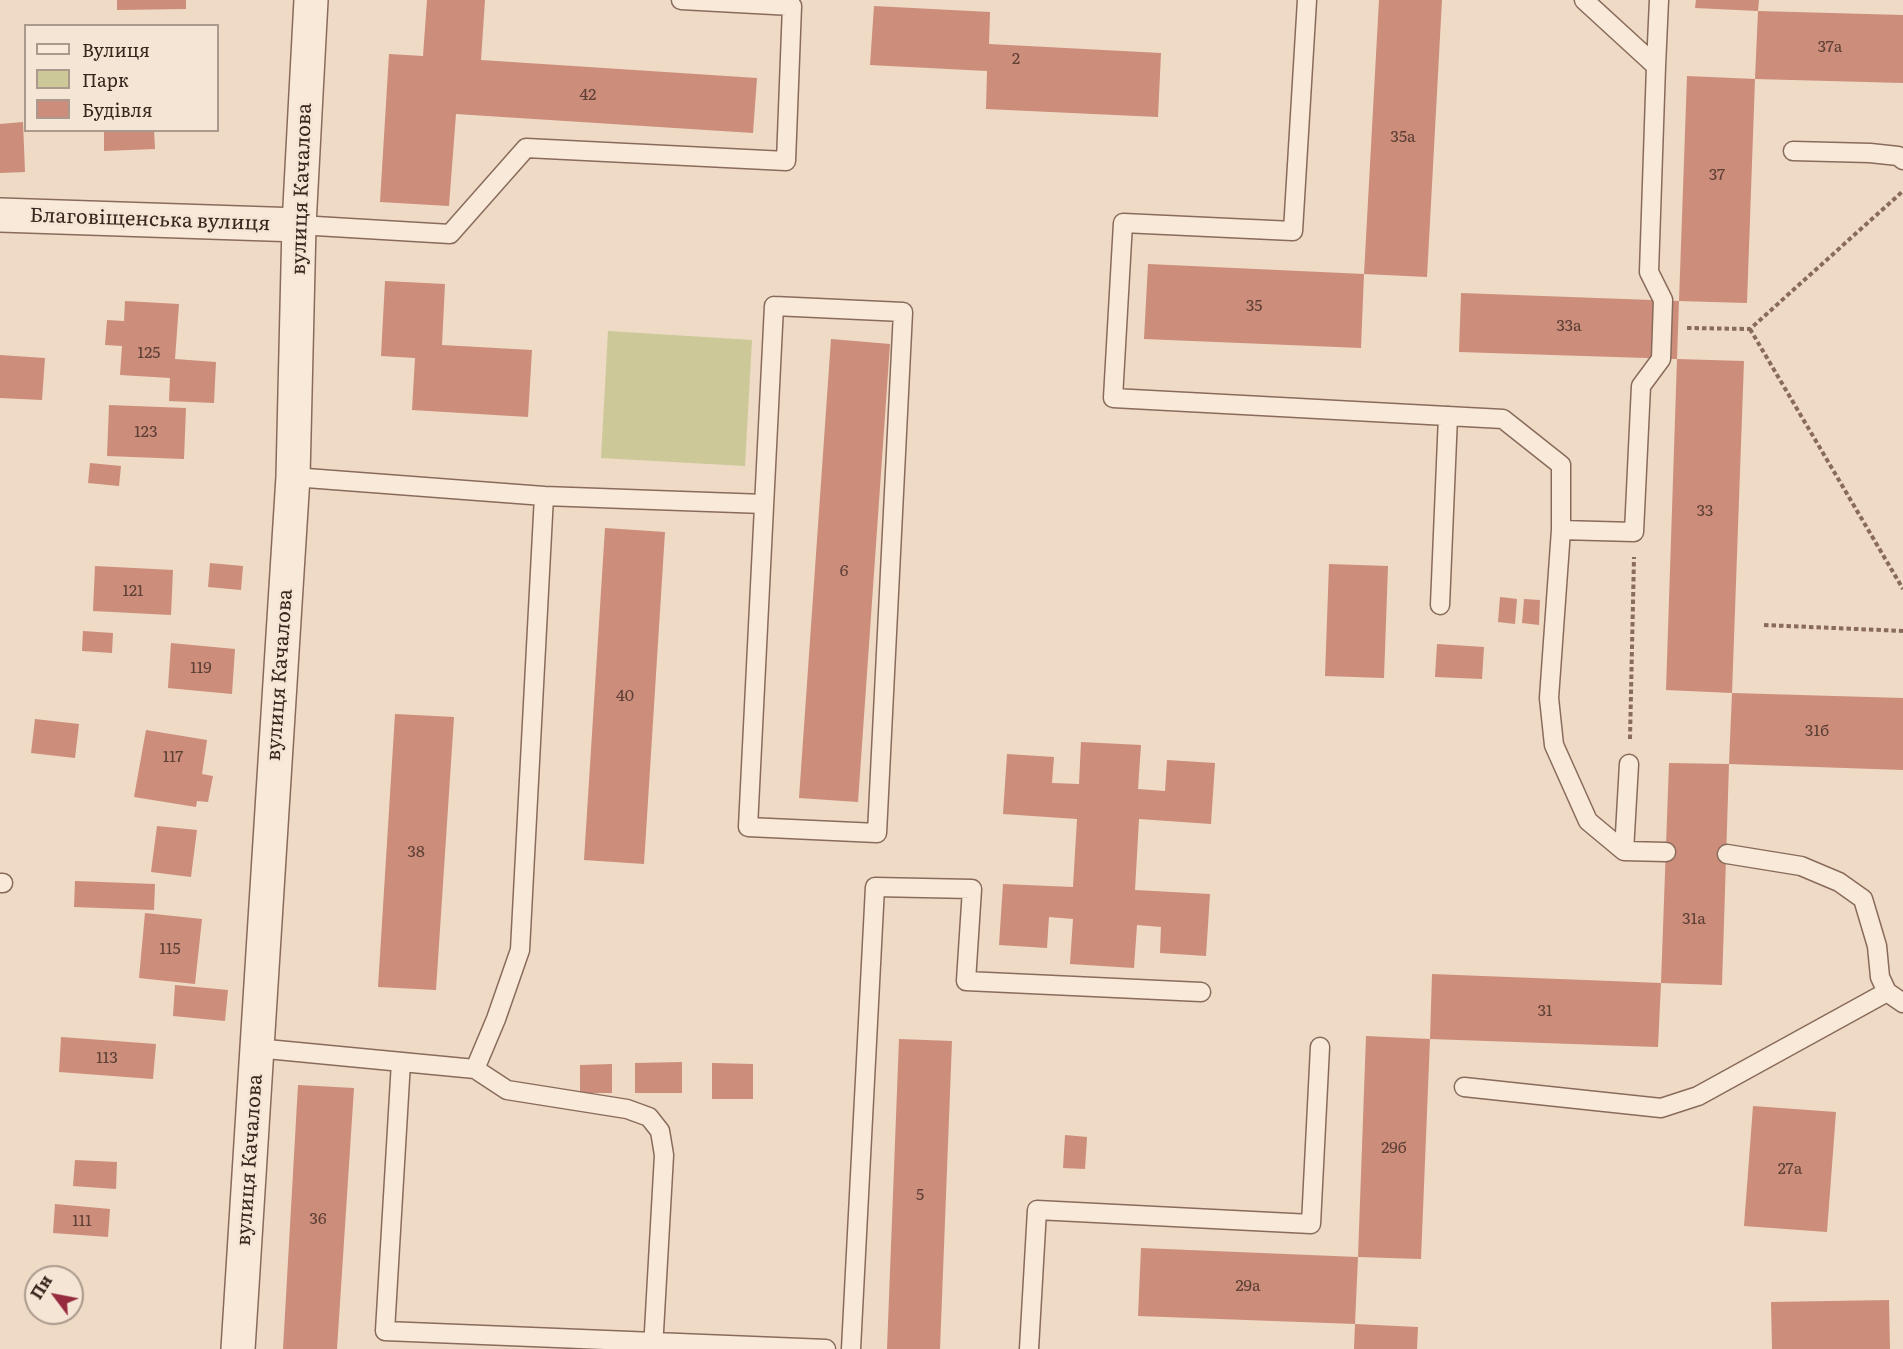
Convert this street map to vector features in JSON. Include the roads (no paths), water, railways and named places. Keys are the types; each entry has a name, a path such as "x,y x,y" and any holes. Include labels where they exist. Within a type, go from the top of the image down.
{"street":[{"name":"вулиця Качалова","path":"238,1349 293,477 300,225 311,0"},
{"name":"Благовіщенська вулиця","path":"0,216 300,225"}],"lane":[{"path":"300,225 450,234 526,148 786,161 792,6 681,0"},
{"path":"1307,0 1293,231 1123,223 1113,398 1503,418 1561,465 1561,530 1549,698 1554,745 1588,821 1624,850 1666,852"},
{"path":"1584,0 1656,66"},
{"path":"1561,530 1634,532 1641,386 1661,359 1663,300 1649,272 1659,0"},
{"path":"1792,152 1870,153 1898,156 1903,160"},
{"path":"774,306 903,312 877,833 748,827 764,504 774,306"},
{"path":"1440,605 1449,416"},
{"path":"293,477 544,496 764,504"},
{"path":"475,1069 496,1019 520,950 544,496"},
{"path":"1624,850 1629,764"},
{"path":"1727,854 1801,866 1839,882 1863,899 1877,946 1880,978 1887,992 1903,1003"},
{"path":"851,1349 875,887 972,889 966,981 1202,992"},
{"path":"1464,1088 1661,1108 1698,1096 1887,992"},
{"path":"1029,1349 1036,1210 1311,1224 1320,1047"},
{"path":"256,1048 475,1069 507,1090 627,1109 648,1117 660,1131 664,1155 653,1345"},
{"path":"401,1062 385,1331 653,1345 826,1349"}]}
